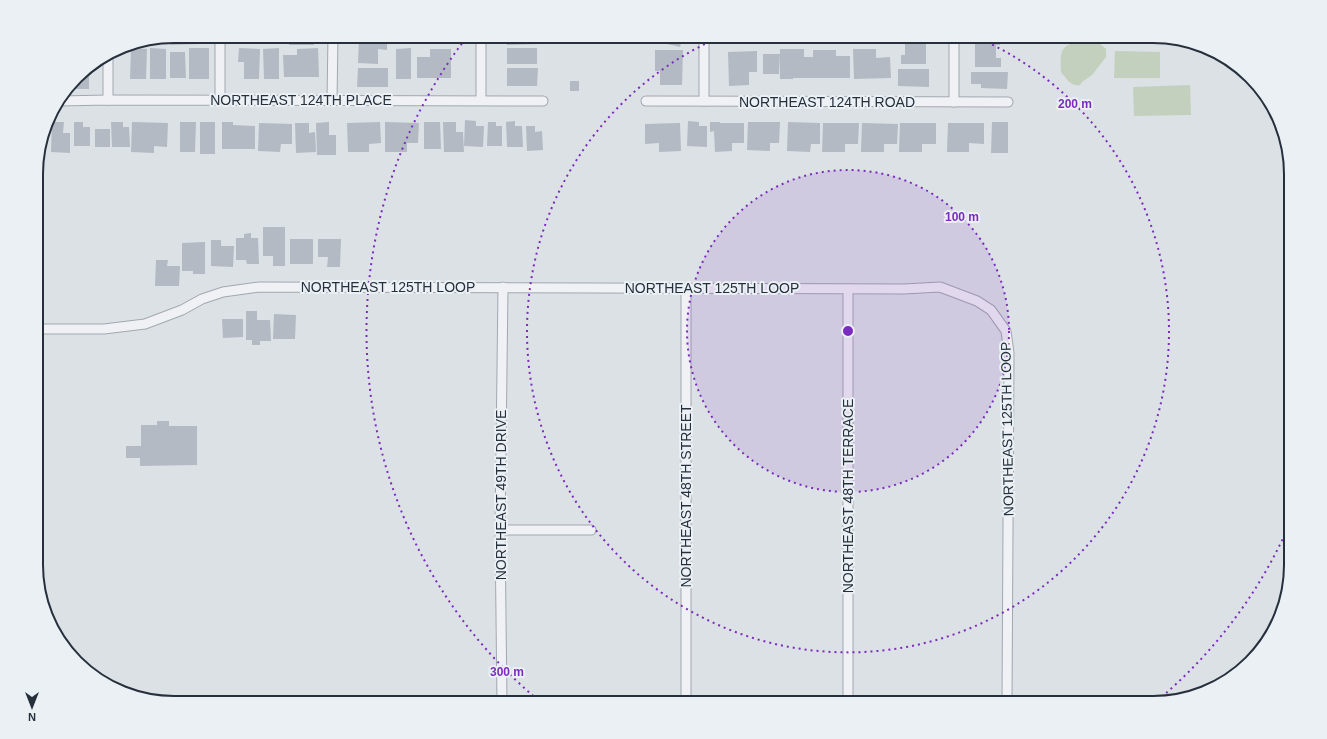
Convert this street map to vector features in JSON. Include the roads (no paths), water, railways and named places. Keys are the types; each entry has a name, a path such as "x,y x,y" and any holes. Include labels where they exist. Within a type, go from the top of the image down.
{"street":[{"path":"220,43 220,100"},
{"path":"332,100 333,43"},
{"path":"481,100 482,43"},
{"path":"704,43 704,101"},
{"path":"954,43 954,102"},
{"path":"108,61 108,100"},
{"name":"NORTHEAST 124TH PLACE","path":"65,101 543,101"},
{"name":"NORTHEAST 124TH ROAD","path":"646,101 1008,102"},
{"name":"NORTHEAST 125TH LOOP","path":"43,328 104,329 146,324 182,310 202,299 223,292 248,288 503,287 904,289 940,287 977,301 991,310 1006,332 1009,353 1008,696"},
{"name":"NORTHEAST 49TH DRIVE","path":"502,696 500,530 503,287"},
{"name":"NORTHEAST 48TH STREET","path":"686,288 686,696"},
{"name":"NORTHEAST 48TH TERRACE","path":"848,289 848,696"},
{"path":"500,530 591,530"}]}
